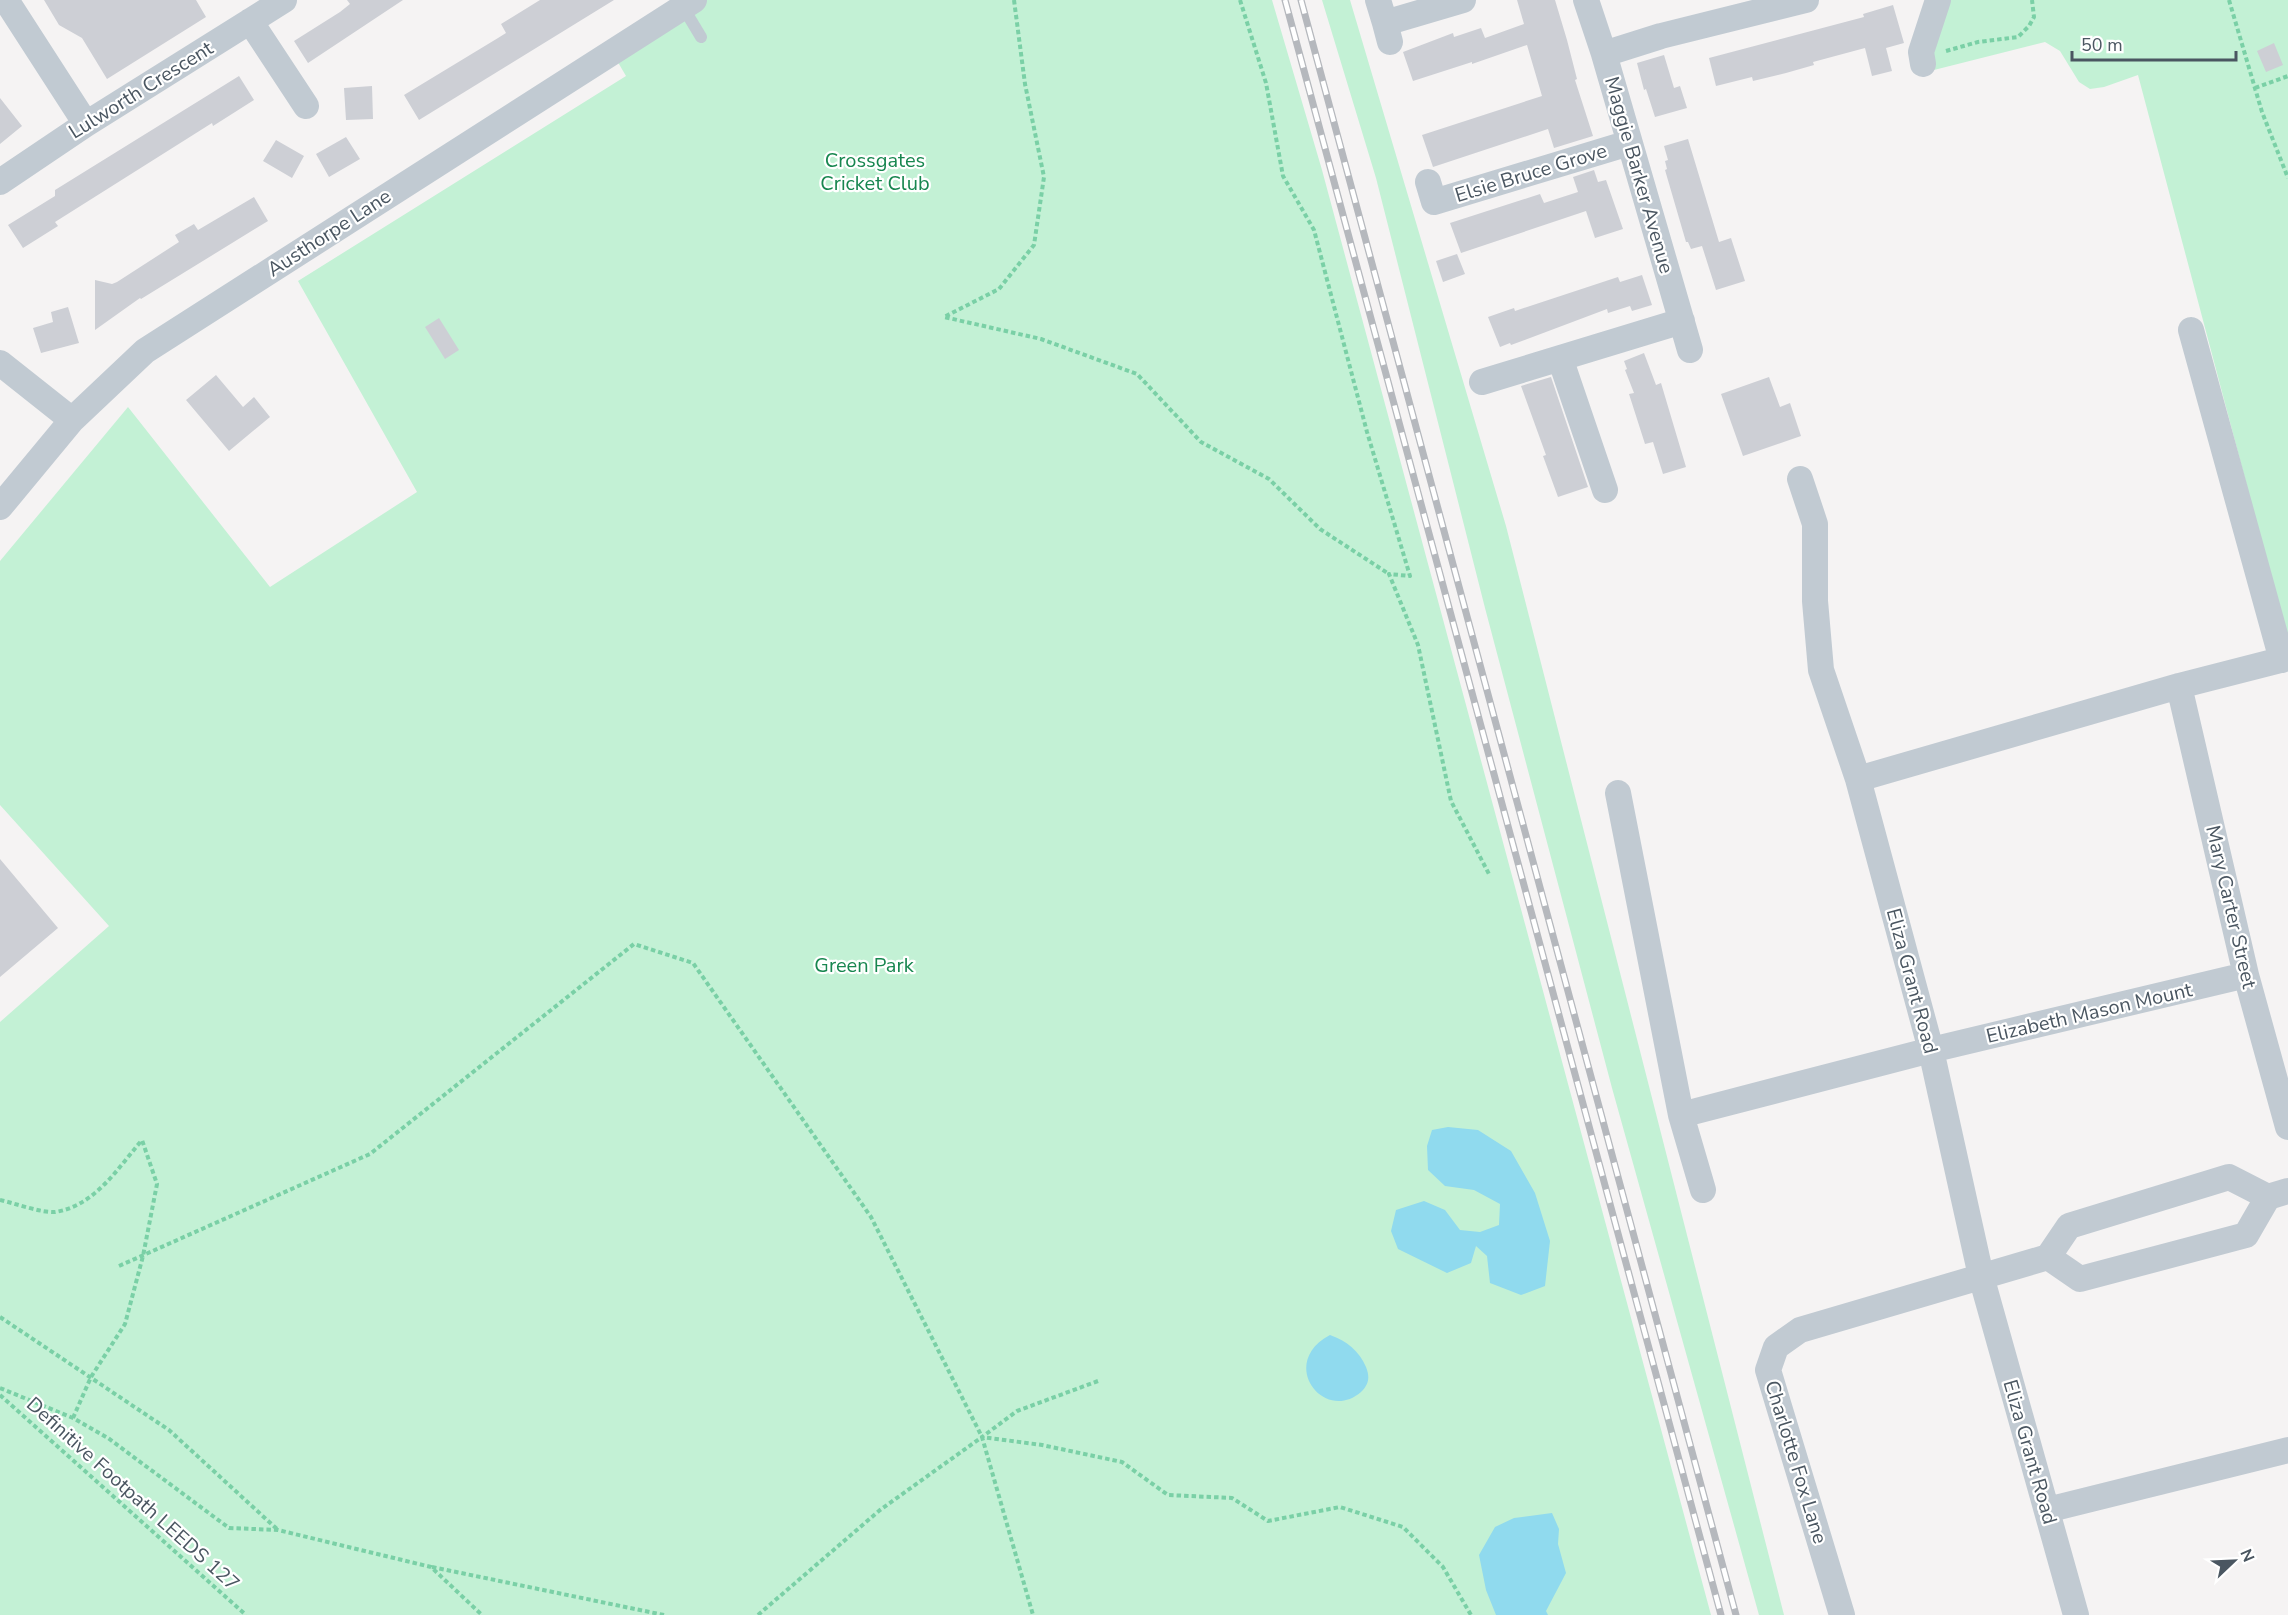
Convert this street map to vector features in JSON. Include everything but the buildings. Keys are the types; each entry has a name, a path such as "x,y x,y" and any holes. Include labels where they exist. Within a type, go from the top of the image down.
{"street":[{"path":"6,0 86,124"},
{"path":"1384,22 1463,0"},
{"name":"Maggie Barker Avenue","path":"1586,0 1604,54 1690,350"},
{"path":"1604,54 1662,36 1806,0"},
{"path":"1922,58 1932,2"},
{"name":"Austhorpe Lane","path":"0,507 72,420 146,351 688,3"},
{"path":"262,9 306,106"},
{"name":"Lulworth Crescent","path":"0,182 262,9"},
{"name":"Elsie Bruce Grove","path":"1434,202 1629,143"},
{"path":"1482,382 1682,321"},
{"path":"1858,779 2179,686 2285,659 2191,330"},
{"path":"1560,358 1605,490"},
{"path":"0,363 72,420"},
{"name":"Eliza Grant Road","path":"1800,478 1815,524 1815,601 1821,670 1858,779 1931,1050 1981,1276 2076,1615"},
{"name":"Mary Carter Street","path":"2179,686 2246,975 2288,1126"},
{"path":"1618,793 1681,1115 1703,1190"},
{"name":"Elizabeth Mason Mount","path":"1681,1115 1931,1050 2246,975"},
{"path":"2229,1178 2278,1194 2246,1235 2080,1280 2048,1257 2069,1226 2229,1178"},
{"name":"Charlotte Fox Lane","path":"1842,1615 1768,1370 1776,1347 1800,1330 2048,1257"},
{"path":"2047,1510 2288,1450"}],"lane":[{"path":"688,3 701,37"}],"path":[{"path":"1014,0 1025,84 1044,177 1034,245 999,289 944,317 1041,339 1137,374 1201,442 1269,479 1320,529 1389,574 1410,576 1367,432 1314,231 1283,176 1266,83 1240,0"},
{"path":"1922,58 1985,40 2018,36 2029,26 2034,16 2032,0"},
{"path":"2229,0 2255,88 2288,178"},
{"path":"2255,88 2288,76"},
{"path":"1389,574 1418,645 1451,801 1490,876"},
{"path":"118,1266 370,1154 634,944 693,963 871,1216 982,1437 1033,1615"},
{"path":"0,1200 53,1212 79,1204 101,1189 142,1140 157,1184 143,1256 125,1324 91,1377 73,1418"},
{"path":"0,1317 169,1430 278,1530"},
{"path":"758,1615 880,1510 1017,1411 1098,1381"},
{"path":"0,1388 73,1418 108,1438 229,1528 278,1530 431,1567 664,1615"},
{"name":"Definitive Footpath LEEDS 127","path":"0,1395 246,1615"},
{"path":"982,1437 1042,1445 1122,1462 1168,1495 1232,1498 1268,1521 1340,1507 1403,1527 1443,1567 1470,1615"},
{"path":"431,1567 482,1615"}],"green space":[{"name":"Green Park","path":"694,0 1272,0 1322,170 1711,1615 0,1615 0,1022 109,926 0,805 0,561 128,407 270,587 417,492 298,281 626,76 612,52"},
{"path":"1322,0 1350,0 1506,526 1784,1615 1759,1615 1612,1088 1485,608 1376,178"},
{"path":"1938,0 2288,0 2288,641 2138,75 2104,87 2090,89 2079,82 2060,51 2045,42 1926,72"}],"water":[{"path":"1448,1127 1478,1130 1511,1151 1535,1193 1550,1241 1545,1286 1521,1295 1490,1283 1487,1256 1476,1246 1471,1263 1447,1273 1398,1249 1391,1231 1396,1210 1424,1201 1445,1210 1460,1230 1480,1232 1499,1225 1500,1204 1474,1190 1445,1186 1428,1170 1427,1146 1432,1130"},
{"path":"1330,1335 1352,1347 1360,1356 1367,1371 1366,1386 1361,1392 1347,1400 1333,1401 1321,1395 1312,1386 1307,1374 1307,1360 1315,1347"},
{"path":"1552,1513 1559,1529 1558,1544 1566,1573 1546,1611 1548,1615 1496,1615 1486,1590 1479,1555 1495,1527 1514,1518"}],"railway":[{"path":"1285,0 1721,1615"},
{"path":"1301,0 1736,1615"}],"park label":[{"name":"Crossgates Cricket Club","path":"875,172"}]}
